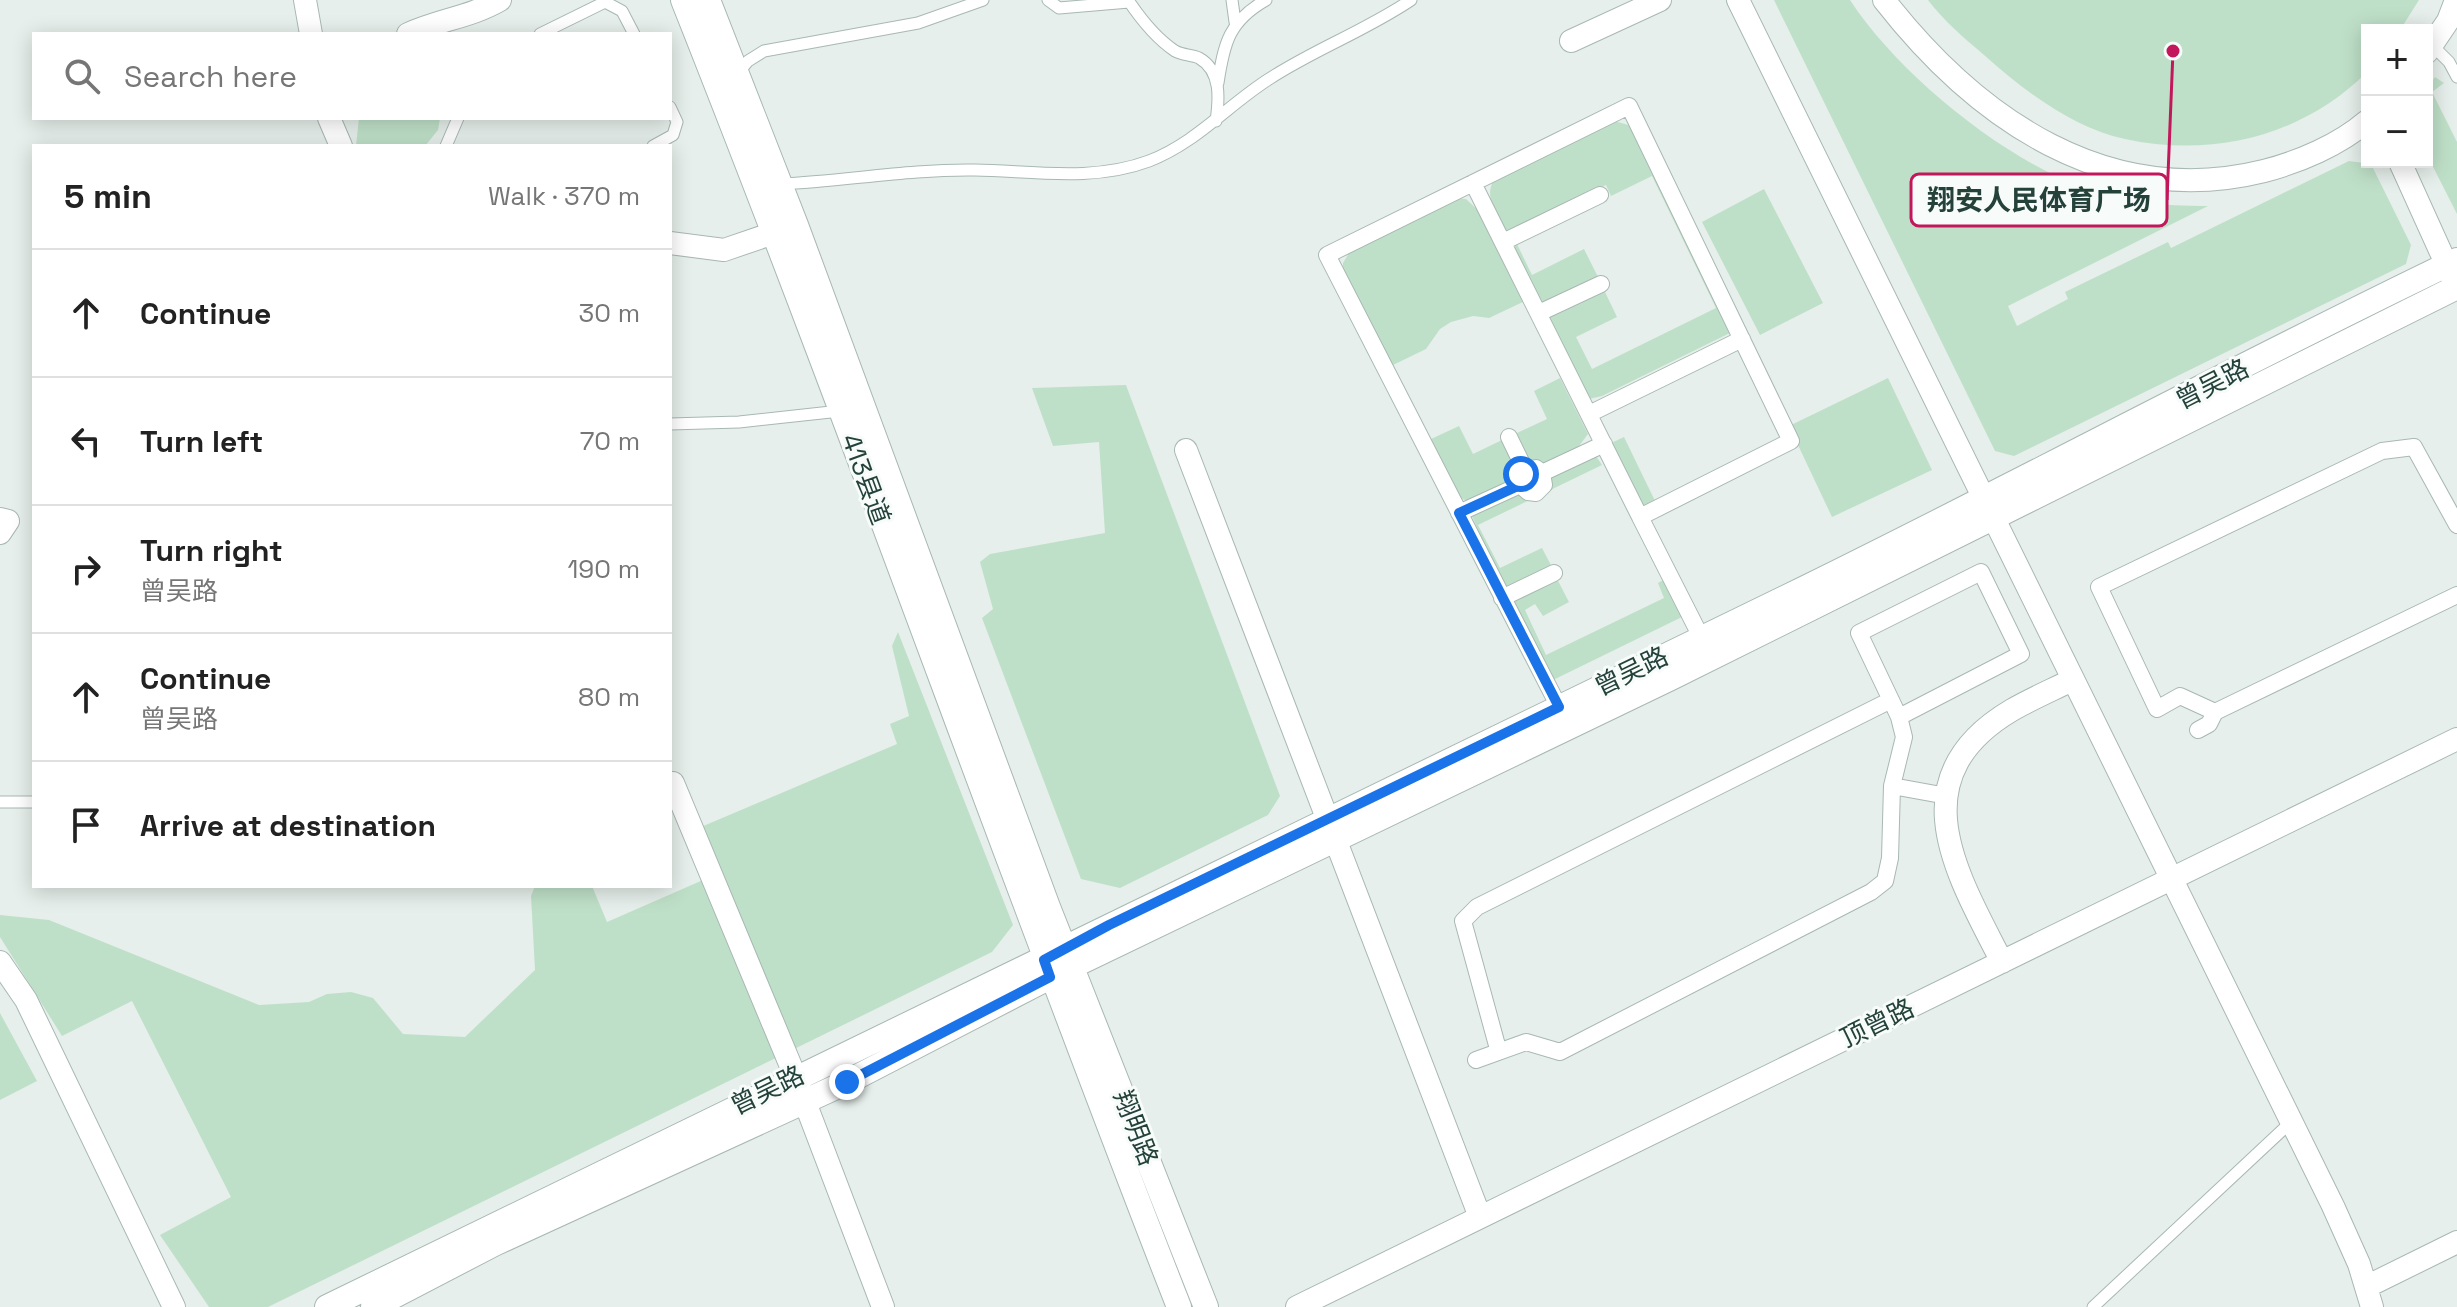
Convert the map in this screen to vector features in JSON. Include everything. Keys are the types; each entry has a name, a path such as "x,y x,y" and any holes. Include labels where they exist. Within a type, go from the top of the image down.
{"street":[{"path":"305,0 311,32"},
{"path":"419,32 462,24 500,0"},
{"name":"413县道","path":"683,0 728,83 1070,957"},
{"name":"413县道","path":"708,0 728,83"},
{"path":"1571,41 1660,0"},
{"path":"1738,0 2291,1122 2370,1296 2457,1242"},
{"path":"1884,0 1917,42 1989,106 2057,150 2114,173 2168,179 2229,179 2282,166 2310,154 2361,124"},
{"path":"2433,42 2448,21 2456,0"},
{"path":"1559,707 1327,255 1629,106 1791,441 1640,517"},
{"path":"330,120 340,144"},
{"path":"2403,168 2455,277"},
{"path":"1473,183 1701,637"},
{"path":"1503,242 1600,195"},
{"path":"672,243 724,250 786,229"},
{"name":"413县道","path":"786,229 841,411 1047,969"},
{"name":"曾吴路","path":"373,1307 494,1244 804,1102 1070,957 1988,509 2455,277"},
{"path":"1539,313 1601,284"},
{"path":"1589,414 1742,339"},
{"path":"1509,437 1529,476"},
{"path":"1459,513 1529,476 1604,444"},
{"path":"2215,712 2180,696 2157,709 2099,587 2382,451 2414,447 2451,499 2457,525"},
{"path":"1186,450 1480,1217"},
{"name":"曾吴路","path":"1331,830 1559,707 1701,637 1988,509"},
{"path":"0,519 8,521 0,533"},
{"path":"1476,1060 1498,1049 1526,1042 1560,1052 1871,892 1885,881 1890,858 1892,786 1904,737 1899,717 1859,633 1981,572 2021,654 1899,717"},
{"path":"1502,598 1554,573"},
{"path":"2198,730 2209,724 2215,712 2457,595"},
{"path":"2002,962 1959,879 1947,846 1944,809 1947,796 1961,758 1977,738 2009,712 2072,680"},
{"path":"1498,1049 1463,921 1477,907 1891,700"},
{"name":"顶曾路","path":"1297,1307 2457,739"},
{"path":"673,783 795,1076 883,1307"},
{"path":"1892,786 1947,796"},
{"name":"翔明路","path":"1070,957 1206,1307"},
{"path":"0,962 26,1000 174,1307"},
{"name":"曾吴路","path":"327,1307 795,1076 1047,969"},
{"name":"翔明路","path":"1047,969 1179,1307"}],"lane":[{"path":"728,83 764,51 918,23 983,0"},
{"path":"1048,0 1059,8 1128,1 1176,52 1199,59 1209,67 1218,83"},
{"path":"1232,0 1235,22"},
{"path":"1215,122 1218,83 1227,40 1235,22 1266,0"},
{"path":"768,185 946,171 1034,175 1114,169 1149,161 1215,122 1266,81 1310,54 1370,28 1411,0"},
{"path":"544,32 605,2 622,11 633,32"},
{"path":"2433,50 2453,60 2457,77"},
{"path":"657,144 673,135 677,122 672,111"},
{"path":"447,144 457,120"},
{"path":"672,424 739,422 841,411"},
{"path":"0,802 32,802"},
{"path":"2093,1307 2178,1232 2291,1122"}],"green space":[{"path":"1774,0 1850,0 1870,28 1921,82 1982,131 2045,171 2092,191 2125,200 2208,206 2008,306 2017,326 2068,299 2065,292 2168,242 2171,248 2349,161 2361,163 2361,168 2373,168 2411,245 2406,264 2014,456 1995,451"},
{"path":"1928,0 2419,0 2404,24 2361,24 2361,77 2315,112 2255,137 2191,146 2125,139 2068,117 1999,68"},
{"path":"2435,77 2444,83 2433,91"},
{"path":"2433,94 2457,142 2457,214 2433,167"},
{"path":"359,120 440,120 438,130 427,144 356,144"},
{"path":"1611,120 1635,127 1732,332 1602,396 1589,399 1547,319 1605,292 1617,317 1576,337 1592,369 1716,308 1652,176 1611,196 1606,185 1507,234 1491,199 1491,185 1495,178"},
{"path":"1764,189 1823,303 1760,335 1702,222"},
{"path":"1454,198 1466,199 1484,216 1525,301 1489,318 1473,316 1451,322 1440,329 1426,349 1391,366 1343,273 1343,263 1349,253"},
{"path":"1516,242 1532,275 1584,249 1598,277 1541,304 1511,244"},
{"path":"1560,378 1588,434 1576,450 1541,466 1529,460 1517,433 1547,419 1534,391"},
{"path":"1888,378 1932,470 1832,517 1789,426"},
{"path":"1126,385 1280,796 1268,815 1120,888 1081,879 982,618 993,609 980,562 990,554 1105,533 1099,442 1053,446 1032,388"},
{"path":"1459,426 1473,454 1502,440 1516,468 1510,482 1467,501 1459,497 1431,439"},
{"path":"1624,437 1657,505 1642,512 1609,444"},
{"path":"1596,456 1602,465 1478,525 1500,568 1542,548 1552,567 1504,591 1472,516 1520,490 1524,494 1547,476"},
{"path":"1556,577 1569,602 1543,616 1535,604 1525,610 1546,655 1664,598 1658,583 1665,579 1684,616 1551,681 1509,600"},
{"path":"898,632 1013,925 992,952 268,1307 209,1307 160,1235 231,1197 132,1001 62,1036 0,937 0,915 49,920 259,1005 309,1002 327,994 351,992 373,998 403,1034 465,1037 535,970 531,896 534,888 593,888 607,922 719,873 701,827 897,744 890,724 909,716 892,646"},
{"path":"0,1013 37,1081 0,1100"}],"place":[{"name":"翔安人民体育广场","path":"2173,51"}],"route":[{"path":"847,1082 1050,977 1044,960 1109,925 1559,707 1459,513 1520,485 1521,474"}]}
